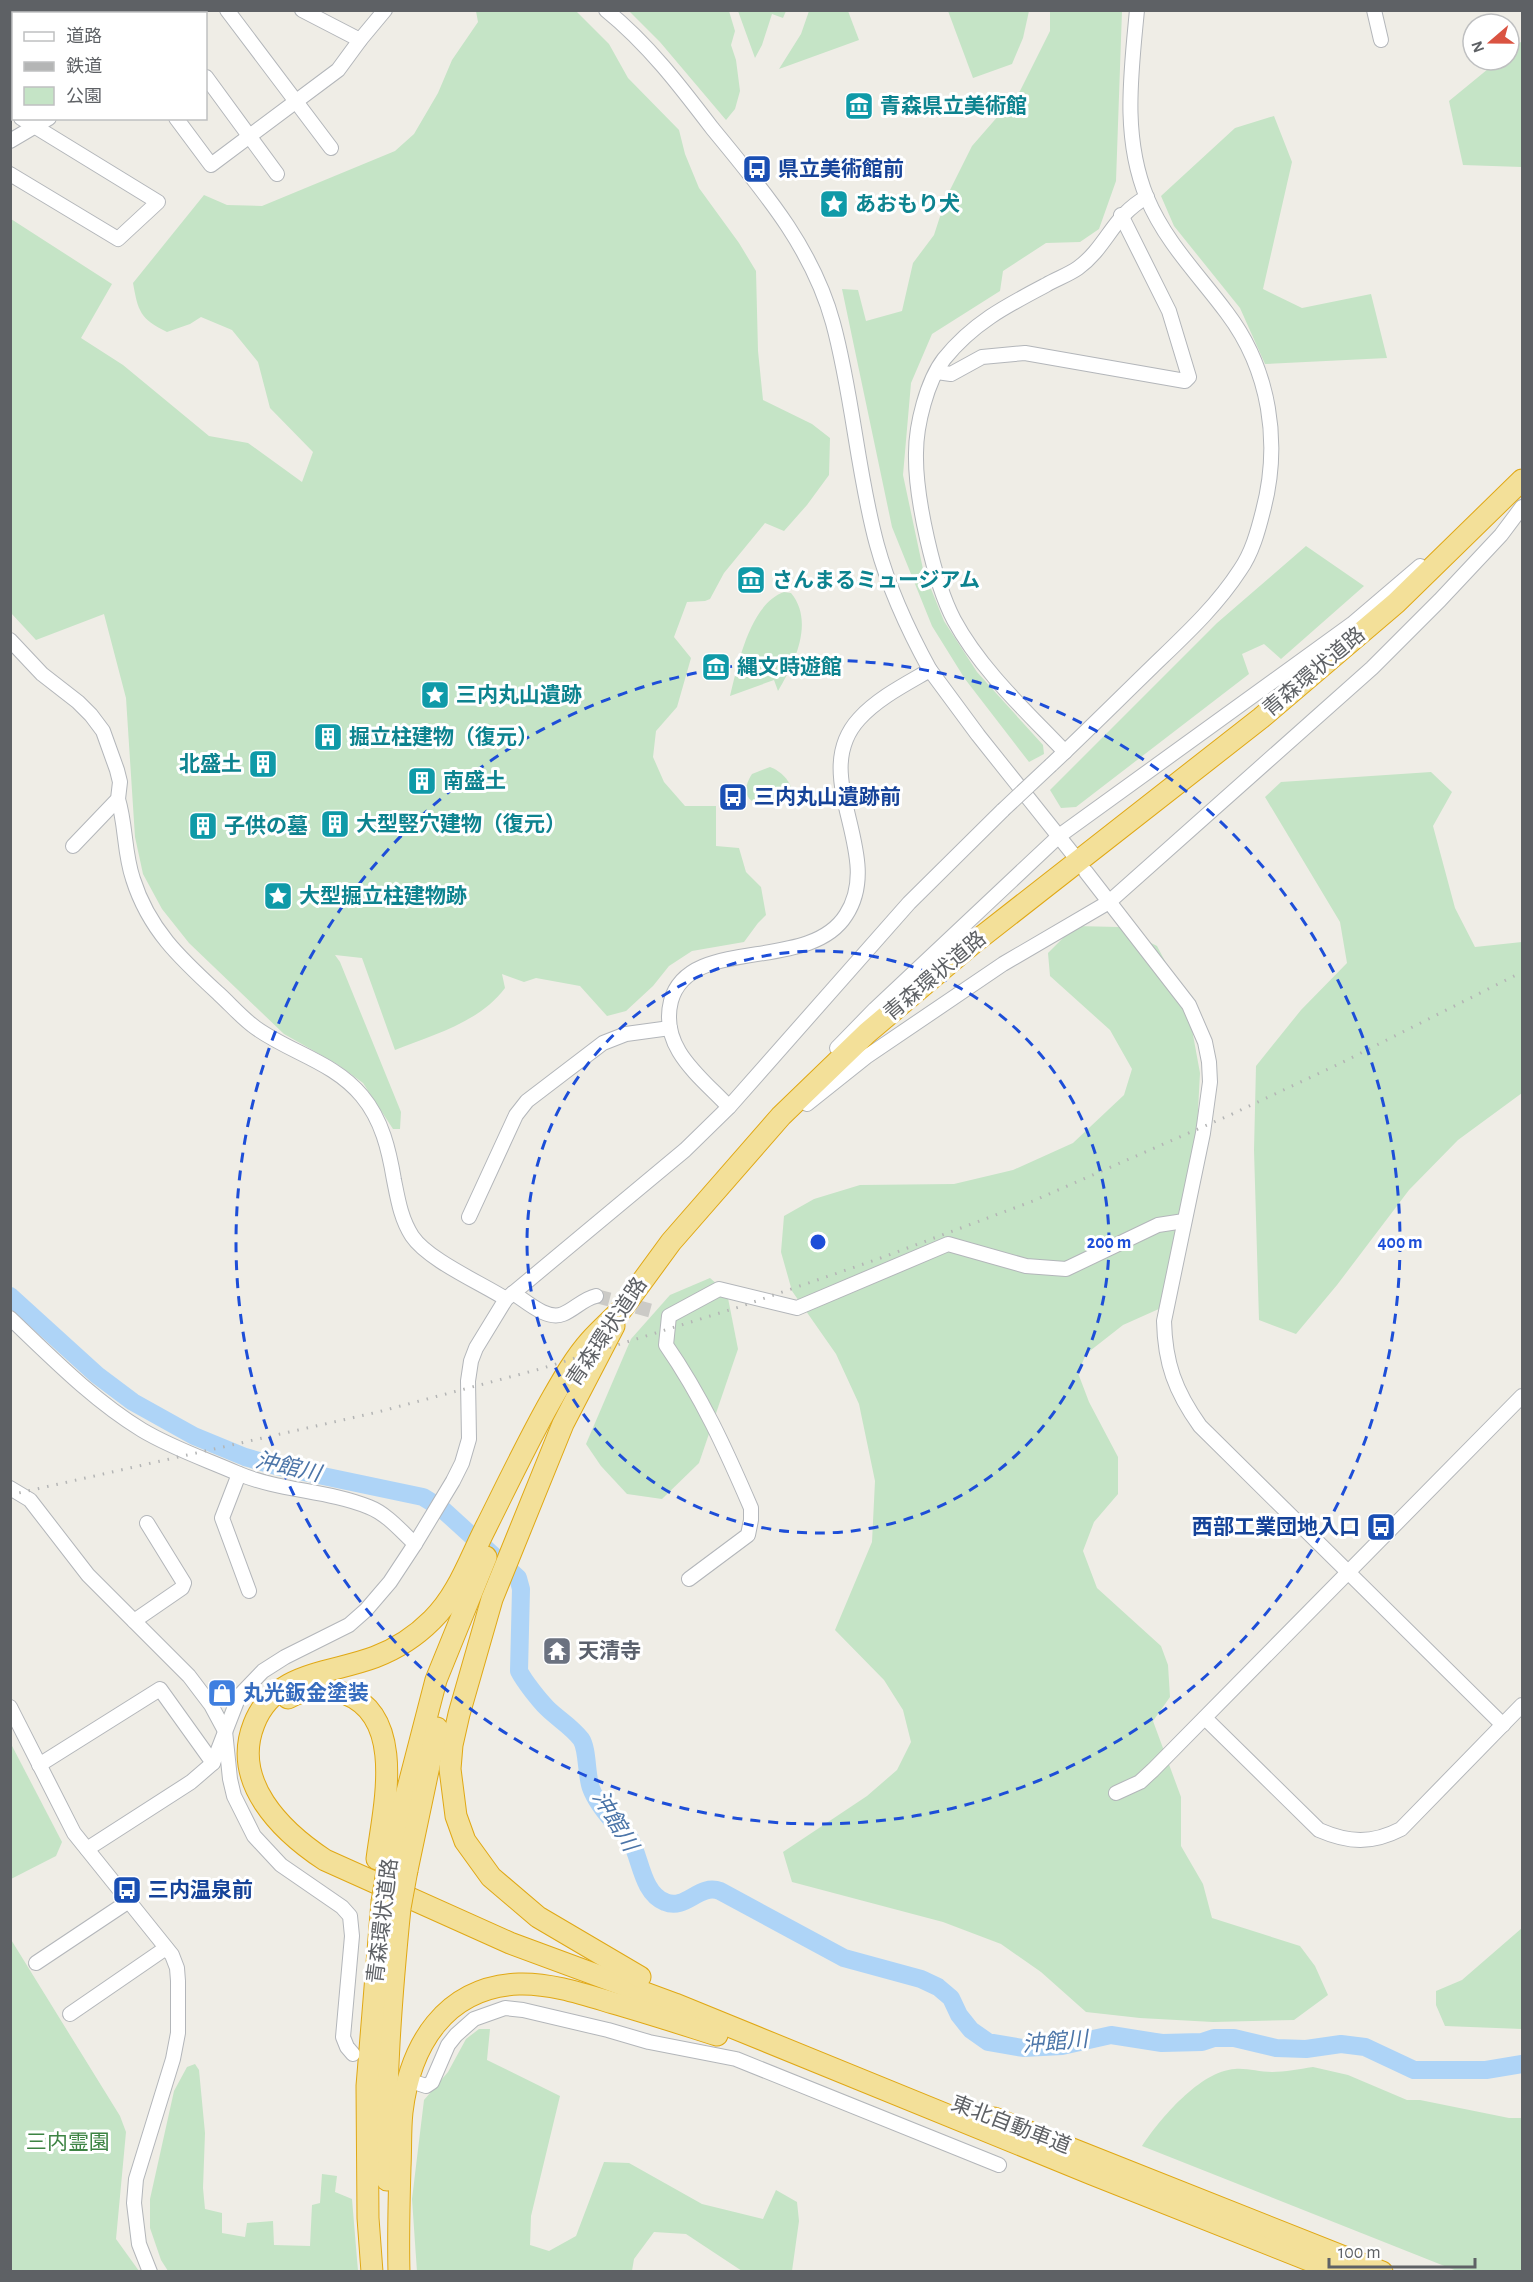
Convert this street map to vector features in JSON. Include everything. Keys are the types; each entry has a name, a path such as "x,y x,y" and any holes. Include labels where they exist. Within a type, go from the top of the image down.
{"highway":[{"name":"青森環状道路","path":"392,2271 388,2233 386,2130 393,1981 385,1903 390,1866 448,1679 470,1577 487,1538 575,1378 623,1305 692,1217 781,1116 867,1033 917,990 1261,717 1396,603 1478,526 1522,480"},
{"path":"623,1305 563,1424 492,1599 471,1668 452,1745 450,1769 456,1816 465,1840 491,1877 538,1917 638,1983"},
{"path":"470,1577 434,1618 416,1634 375,1657 300,1678 283,1687 270,1698 257,1717 248,1744 249,1764 261,1801 273,1817 302,1845 325,1860 510,1943 638,1983"},
{"path":"385,1903 390,1866 387,1768 385,1744 378,1725 367,1708 351,1696 334,1690 316,1689 297,1693 280,1702 267,1718 260,1737 258,1756 262,1779 272,1800 298,1831 327,1850 409,1887 638,1983"},
{"name":"青森環状道路","path":"372,2271 366,2142 367,2086 372,2043 375,1977 370,1934 385,1903"},
{"name":"東北自動車道","path":"638,1983 864,2082 1339,2271"},
{"name":"東北自動車道","path":"638,1983 1383,2271"},
{"path":"399,2271 402,2113 410,2072 430,2029 445,2013 481,1991 520,1984 549,1987 591,1996 864,2082"}],"street":[{"path":"227,10 331,148"},
{"path":"302,10 360,40"},
{"path":"177,120 211,165 338,70 385,10"},
{"path":"606,10 649,50 682,89 773,203 792,232 819,284 837,341 876,544 906,625 930,670 978,735 1072,853"},
{"path":"87,1849 201,1774 213,1763 239,1696 251,1682 285,1657 349,1625 366,1610 390,1582 453,1481 469,1439 468,1381 471,1361 476,1348 510,1296 685,1150 729,1107 909,903 1220,600 1242,568 1258,532 1267,497 1272,448 1271,423 1263,386 1252,358 1228,314 1175,249 1158,223 1137,169 1129,107 1137,10"},
{"path":"1374,10 1381,40"},
{"path":"207,78 278,174"},
{"path":"10,174 118,239 158,202 24,120"},
{"path":"10,141 47,120"},
{"path":"1065,752 975,654 954,620 940,586 920,498 915,454 919,419 943,361 971,330 989,316 1078,268 1095,251 1121,215 1133,204 1147,197"},
{"path":"937,372 951,374 982,357 1025,353 1185,381 1189,377 1169,311 1121,215"},
{"path":"781,1116 809,1077 875,1009 1059,836 1352,624 1468,524 1522,468"},
{"path":"692,1217 718,1197 811,1101 866,1057 1003,964 1109,902 1372,668 1501,535 1522,507"},
{"path":"10,640 42,674 78,702 103,731 120,782 118,799 134,884 144,907 166,942 255,1028 327,1065 362,1095 374,1112 384,1134 399,1208 413,1238 441,1261 550,1316 563,1314 585,1299 596,1296"},
{"path":"729,1107 682,1058 675,1047 670,1028 672,999 681,983 705,965 807,945 833,931 844,919 858,892 859,873 857,851 842,781 842,750 858,721 871,708 930,670"},
{"path":"73,846 118,799"},
{"path":"1086,872 1189,1005 1205,1042 1209,1062 1208,1104 1164,1320 1166,1351 1175,1384 1186,1406 1200,1425 1503,1725"},
{"path":"469,1217 516,1115 527,1101 614,1037 670,1028"},
{"path":"689,1579 748,1535 751,1508 718,1432 688,1378 666,1345 663,1314 719,1289 797,1308 948,1244 1026,1266 1066,1269 1158,1225 1184,1221"},
{"path":"10,1318 103,1402 141,1429 175,1448 239,1474 285,1488 337,1497 370,1507 418,1538"},
{"path":"1116,1793 1140,1782 1522,1396"},
{"path":"239,1474 222,1518 249,1591"},
{"path":"10,1488 30,1500 88,1575 189,1676 211,1705 225,1731 234,1796 242,1816 267,1852 296,1877 342,1907 350,1916 352,1936 343,2037 353,2054"},
{"path":"134,1621 182,1588 184,1583 147,1523"},
{"path":"39,1765 160,1689 213,1763"},
{"path":"1205,1718 1319,1830 1336,1838 1353,1842 1371,1841 1401,1829 1522,1705"},
{"path":"10,1707 74,1833 172,1955 177,1968 178,2033 173,2059 136,2179 134,2203 139,2244 150,2271"},
{"path":"201,1774 230,1779"},
{"path":"36,1963 129,1901"},
{"path":"70,2014 166,1948"},
{"path":"417,2083 426,2086 432,2082 448,2045 474,2019 505,2008 523,2010 649,2042 736,2059 999,2165"}],"green space":[{"path":"575,10 609,44 628,78 679,130 685,154 699,188 739,243 756,271 758,351 763,400 812,424 830,438 829,475 807,505 784,531 765,523 724,573 710,599 687,602 674,637 691,658 677,707 656,731 653,757 664,782 685,806 716,806 716,846 739,848 746,872 761,887 766,915 744,942 692,951 669,966 653,986 626,1011 607,1016 580,986 536,978 524,982 502,974 505,988 483,1010 440,1033 395,1050 362,958 335,955 340,962 401,1112 400,1129 393,1129 363,1083 337,1064 284,1034 189,943 162,909 143,874 135,837 126,698 104,614 36,640 11,613 11,219 112,284 81,338 123,365 209,436 248,443 302,482 313,452 270,408 258,362 232,330 201,317 190,324 167,332 151,323 142,313 133,283 204,195 227,205 262,206 395,151 414,134 438,93 452,60 478,22 476,11"},
{"path":"629,11 729,11 735,31 731,45 736,60 740,91 735,109 726,120 660,42"},
{"path":"738,11 786,11 783,18 772,14 762,45 755,58"},
{"path":"809,11 848,11 859,40 779,69 801,34"},
{"path":"948,11 1029,11 1023,38 1012,64 973,78"},
{"path":"1050,11 1122,11 1116,181 1099,229 1080,242 1046,243 1003,271 1000,291 932,334 911,383 903,475 923,569 944,621 977,672 1043,745 1044,754 1029,762 965,679 932,626 892,527 842,289 858,290 866,321 902,311 913,263 934,235 946,198 972,146 1020,91 1050,31"},
{"path":"1521,42 1522,167 1463,165 1449,101 1484,72 1521,72"},
{"path":"1274,116 1292,162 1263,289 1302,308 1371,294 1387,358 1265,364 1240,308 1174,226 1161,196 1235,128"},
{"path":"1306,546 1364,586 1281,659 1264,644 1242,654 1249,674 1076,807 1061,808 1050,790 1217,623"},
{"path":"784,592 791,593 798,604 802,630 800,643 784,680 778,691 774,680 730,696 747,636 754,622 772,599"},
{"path":"770,767 786,779 790,785 791,794 785,801 776,804 755,803 748,797 746,788 752,774"},
{"path":"1431,772 1452,792 1433,826 1455,908 1475,947 1522,942 1522,1093 1458,1140 1409,1190 1337,1285 1296,1334 1259,1320 1254,1150 1256,1066 1301,1010 1347,963 1340,922 1265,797 1281,782"},
{"path":"1075,926 1119,927 1157,946 1189,1013 1200,1073 1195,1167 1161,1308 1123,1325 1086,1354 1078,1373 1089,1402 1118,1457 1118,1494 1094,1522 1083,1551 1097,1588 1161,1646 1168,1665 1170,1697 1153,1721 1181,1797 1181,1846 1203,1884 1212,1918 1300,1946 1315,1966 1328,1995 1294,2020 1213,2022 1086,2012 1041,1972 1001,1944 943,1922 792,1882 783,1852 867,1796 897,1770 911,1742 903,1710 884,1680 835,1630 872,1542 875,1481 859,1404 836,1354 792,1291 781,1252 784,1216 814,1199 860,1185 954,1184 1013,1170 1073,1143 1124,1095 1132,1069 1110,1030 1050,976 1048,953"},
{"path":"710,1278 727,1293 738,1349 699,1463 662,1499 627,1494 601,1466 586,1444 631,1339 670,1295"},
{"path":"10,1742 62,1842 56,1856 11,1879"},
{"path":"1522,1928 1522,2029 1445,2026 1436,2005 1436,1991 1462,1980"},
{"name":"三内霊園","path":"10,1938 120,2116 126,2132 116,2239 139,2271 11,2271"},
{"path":"479,2029 490,2029 487,2060 560,2096 531,2216 530,2245 549,2251 576,2236 604,2162 629,2163 702,2204 763,2219 776,2190 797,2202 799,2221 792,2271 742,2271 686,2234 654,2232 634,2259 632,2271 417,2272 412,2199 424,2100 448,2072 466,2039"},
{"path":"195,2064 199,2070 205,2133 203,2188 205,2209 222,2213 222,2233 245,2237 247,2223 273,2221 274,2245 310,2246 312,2205 320,2203 322,2174 337,2176 335,2192 352,2199 358,2271 168,2271 161,2260 150,2228 150,2199 174,2091 187,2067"},
{"path":"1313,2067 1348,2075 1407,2100 1420,2100 1509,2118 1522,2118 1522,2271 1457,2271 1142,2146 1170,2110 1208,2078 1235,2069 1277,2072"}],"waterway":[{"name":"沖館川","path":"10,1296 97,1375 133,1402 194,1436 245,1457 280,1467 423,1497 441,1508 518,1578 521,1589 519,1671 544,1705 581,1739 585,1749 591,1788 602,1808 630,1839 643,1875 657,1898 673,1904 706,1891 720,1891 844,1958 921,1979 938,1987 951,1998 959,2015 971,2030 988,2042 1023,2048 1062,2046 1111,2035 1162,2043 1234,2038 1276,2048 1306,2049 1341,2044 1365,2047 1414,2070 1486,2070 1522,2064"}],"tunnel":[{"path":"596,1296 656,1312"}],"railway":[{"path":"10,1495 378,1412 540,1369 739,1307 878,1259 1033,1201 1230,1115 1339,1064 1522,972"}],"place":[{"name":"青森県立美術館","path":"859,106"},
{"name":"県立美術館前","path":"757,169"},
{"name":"あおもり犬","path":"834,204"},
{"name":"さんまるミュージアム","path":"751,580"},
{"name":"縄文時遊館","path":"716,667"},
{"name":"三内丸山遺跡","path":"435,695"},
{"name":"掘立柱建物（復元）","path":"328,737"},
{"name":"北盛土","path":"263,764"},
{"name":"南盛土","path":"422,781"},
{"name":"三内丸山遺跡前","path":"733,797"},
{"name":"大型竪穴建物（復元）","path":"335,824"},
{"name":"子供の墓","path":"203,826"},
{"name":"大型掘立柱建物跡","path":"278,896"},
{"name":"西部工業団地入口","path":"1381,1527"},
{"name":"天清寺","path":"557,1651"},
{"name":"丸光鈑金塗装","path":"222,1693"},
{"name":"三内温泉前","path":"127,1890"}]}
